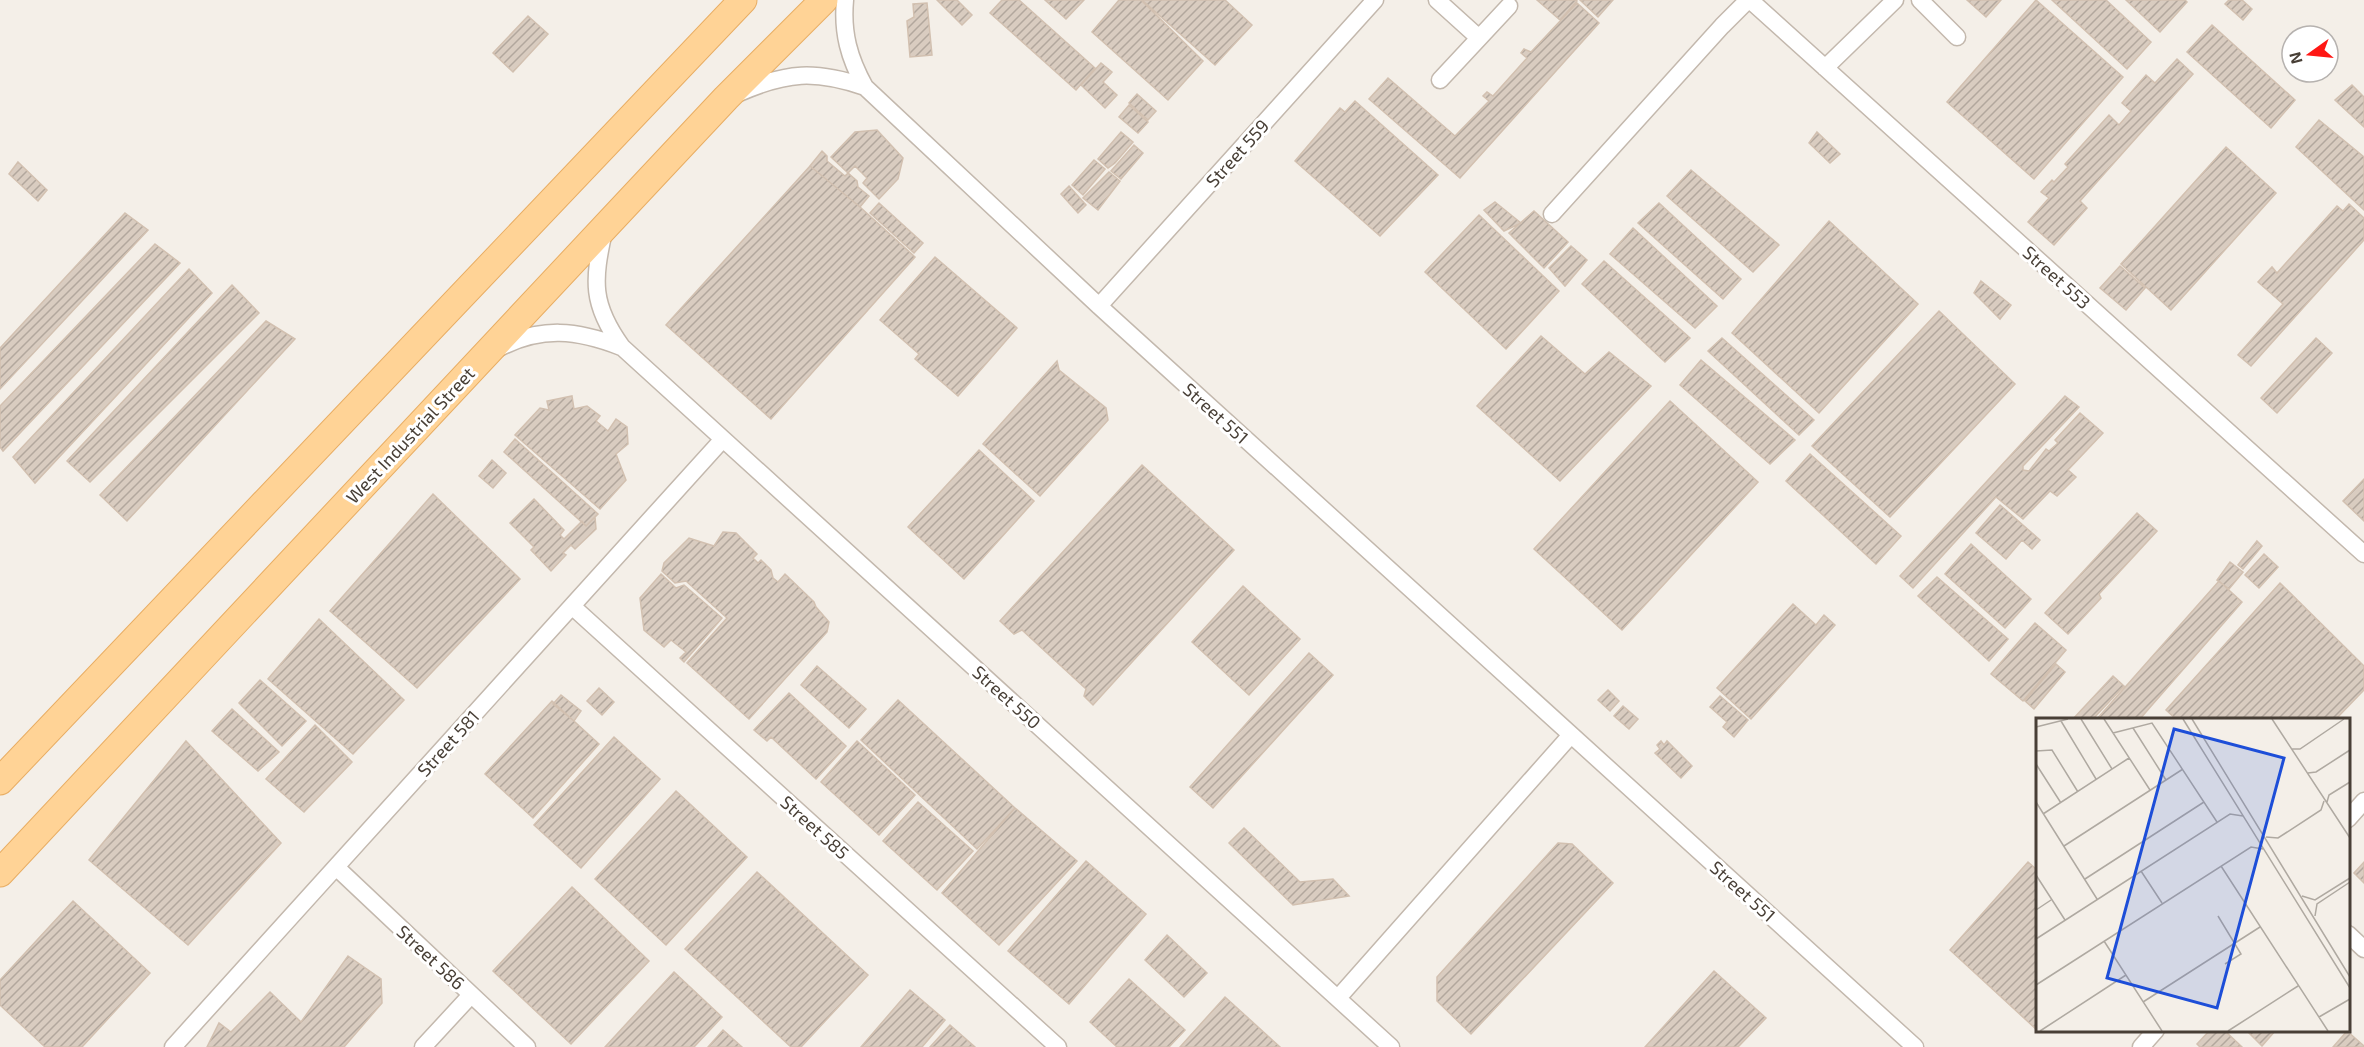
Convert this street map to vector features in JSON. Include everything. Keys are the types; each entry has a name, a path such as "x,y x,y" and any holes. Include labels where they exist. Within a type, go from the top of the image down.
{"main road":[{"path":"0,781 727,11 743,0"},
{"name":"West Industrial Street","path":"0,873 605,227 824,0"}],"street":[{"name":"Street 551","path":"845,0 843,19 846,43 853,66 865,87 1099,306 1915,1047"},
{"name":"Street 559","path":"1099,306 1375,0"},
{"path":"1437,0 1479,38"},
{"path":"1552,214 1722,26 1749,0"},
{"name":"Street 553","path":"1749,0 2364,554"},
{"path":"1825,68 1895,0"},
{"path":"1920,0 1958,37"},
{"path":"1440,80 1509,6"},
{"name":"Street 551","path":"726,99 779,77 808,74 837,77 865,87"},
{"name":"Street 550","path":"605,227 595,278 598,303 608,327 622,347 1391,1047"},
{"name":"Street 550","path":"484,356 513,341 540,334 568,332 595,337 622,347"},
{"name":"Street 581","path":"173,1047 723,439"},
{"name":"Street 585","path":"573,607 1058,1047"},
{"path":"1338,998 1570,736"},
{"path":"2349,818 2364,801"},
{"name":"Street 586","path":"336,867 527,1047"},
{"path":"2349,935 2364,949"},
{"path":"423,1047 471,995"},
{"path":"2141,1047 2154,1032"}],"building":[{"path":"937,0 957,0 972,15 962,25"},
{"path":"1002,0 1019,0 1095,68 1076,90 990,13"},
{"path":"1045,0 1084,0 1066,19"},
{"path":"1119,0 1141,0 1203,61 1168,100 1092,32"},
{"path":"1142,0 1225,0 1252,25 1215,65"},
{"path":"1537,0 1575,0 1577,1 1560,20"},
{"path":"1580,0 1613,0 1598,17"},
{"path":"1967,0 2001,0 1986,17"},
{"path":"2036,0 2123,77 2034,179 1947,102"},
{"path":"2052,0 2106,0 2151,42 2127,69"},
{"path":"2126,0 2185,0 2187,2 2160,32"},
{"path":"2229,0 2242,0 2252,9 2243,20 2225,4"},
{"path":"927,3 932,55 910,57 907,21 914,17 913,4"},
{"path":"1577,3 1599,23 1460,178 1369,99 1388,78 1455,136 1489,101 1483,96 1487,92 1493,96 1527,58 1521,53 1524,49 1531,52"},
{"path":"528,16 548,34 513,72 493,53"},
{"path":"2212,25 2295,100 2271,128 2187,52"},
{"path":"2177,59 2193,74 2080,201 2087,208 2054,245 2028,222 2049,198 2041,192 2068,167 2065,164 2109,115 2119,125 2131,111 2122,103 2146,75 2155,83"},
{"path":"1101,63 1112,72 1103,82 1117,95 1105,108 1081,85"},
{"path":"2352,85 2364,97 2364,127 2335,100"},
{"path":"1137,94 1156,111 1148,120 1129,103"},
{"path":"1355,101 1438,175 1380,236 1295,161 1340,108 1345,112"},
{"path":"1129,105 1148,122 1138,133 1119,117"},
{"path":"2319,120 2364,157 2364,210 2296,147"},
{"path":"877,130 903,158 898,179 879,199 863,183 867,178 855,166 848,173 831,157 855,132"},
{"path":"1121,132 1133,142 1108,168 1098,159"},
{"path":"1817,132 1840,154 1830,163 1809,143"},
{"path":"1134,145 1143,153 1121,179 1111,171"},
{"path":"2226,147 2276,193 2171,310 2121,264"},
{"path":"822,151 827,156 827,161 845,176 848,173 857,181 858,187 869,196 860,207 810,166"},
{"path":"1094,160 1105,169 1083,195 1072,185"},
{"path":"18,162 47,190 38,201 9,174"},
{"path":"810,166 915,257 771,419 666,325"},
{"path":"1691,170 1779,245 1753,272 1667,196"},
{"path":"1109,172 1120,181 1098,210 1083,198"},
{"path":"1069,186 1086,205 1078,213 1061,194"},
{"path":"1495,202 1521,223 1504,231 1484,210"},
{"path":"879,203 923,243 914,253 870,213"},
{"path":"1659,203 1741,279 1723,299 1638,223"},
{"path":"2349,204 2364,218 2364,240 2251,366 2238,355 2283,304 2258,282 2272,267 2277,273 2337,206 2343,211"},
{"path":"1534,211 1568,242 1544,268 1509,233"},
{"path":"125,213 148,230 0,389 0,348"},
{"path":"1479,215 1559,291 1506,349 1425,272"},
{"path":"1829,221 1918,304 1819,413 1732,333"},
{"path":"1633,228 1717,306 1695,328 1610,254"},
{"path":"155,244 180,263 3,451 0,447 0,406"},
{"path":"1571,246 1587,260 1565,286 1549,268"},
{"path":"935,257 1017,328 958,396 915,359 919,354 880,320"},
{"path":"1604,261 1690,338 1665,362 1582,284"},
{"path":"2120,266 2145,288 2126,310 2100,288"},
{"path":"189,269 212,293 35,483 13,457"},
{"path":"1981,281 2011,305 2000,319 1974,293"},
{"path":"232,285 259,313 90,482 67,461"},
{"path":"1939,311 2015,384 1890,517 1812,446"},
{"path":"266,321 295,339 127,521 100,495"},
{"path":"1541,336 1585,374 1609,352 1651,386 1560,481 1477,406"},
{"path":"1722,338 1814,420 1799,435 1708,351"},
{"path":"2316,338 2332,353 2277,413 2261,398"},
{"path":"1701,360 1795,440 1770,464 1680,385"},
{"path":"1057,361 1059,370 1106,408 1108,420 1040,496 983,444"},
{"path":"572,396 574,409 587,406 600,416 596,421 608,431 616,419 627,427 628,444 616,454 626,480 600,509 515,435 540,408 549,410 547,401"},
{"path":"2065,396 2079,407 2023,466 2023,470 2029,471 2046,449 2049,451 2058,443 2055,440 2080,413 2103,433 2068,470 2076,477 2057,496 2050,491 2023,519 1996,497 1913,588 1900,576"},
{"path":"1670,401 1758,482 1622,630 1534,549"},
{"path":"515,439 598,514 586,526 504,452"},
{"path":"979,450 1034,501 964,579 908,527"},
{"path":"1810,454 1901,536 1876,564 1786,481"},
{"path":"492,460 506,473 493,488 479,476"},
{"path":"1142,465 1234,550 1093,705 1084,696 1086,689 1022,630 1014,634 1000,621"},
{"path":"2364,479 2364,521 2343,501"},
{"path":"433,494 520,579 417,688 330,611"},
{"path":"534,499 564,530 560,535 564,539 582,521 586,526 595,517 596,529 575,549 571,545 563,553 566,555 551,571 531,550 534,547 510,523"},
{"path":"2000,505 2040,540 2032,549 2022,540 2006,559 1976,533"},
{"path":"2137,513 2157,531 2099,594 2101,598 2068,634 2045,613"},
{"path":"723,532 736,533 757,554 753,558 758,563 761,560 778,582 785,574 814,602 829,622 827,632 749,719 687,663 727,618 686,581 675,583 662,571 664,563 689,538 714,546"},
{"path":"2257,541 2262,546 2243,569 2238,565"},
{"path":"1971,544 2031,599 2005,628 1945,574"},
{"path":"2264,554 2278,567 2259,588 2245,575"},
{"path":"2230,562 2243,572 2229,589 2217,580"},
{"path":"661,574 676,588 684,585 722,618 684,662 680,658 686,652 671,640 664,647 644,630 640,598"},
{"path":"1937,577 2008,639 1989,661 1918,596"},
{"path":"2219,581 2242,602 2141,718 2098,718"},
{"path":"2280,583 2364,666 2364,690 2337,718 2175,718 2166,710"},
{"path":"1243,586 1300,639 1249,695 1192,642"},
{"path":"1793,604 1816,625 1824,615 1835,625 1751,719 1717,688"},
{"path":"319,619 404,700 353,754 268,679"},
{"path":"2035,623 2066,650 2023,701 1991,674"},
{"path":"1309,653 1333,675 1213,808 1190,787"},
{"path":"2056,664 2065,672 2034,709 2025,701"},
{"path":"817,666 866,709 849,728 801,685"},
{"path":"2113,676 2124,686 2094,718 2074,718"},
{"path":"260,680 306,721 282,746 239,703"},
{"path":"599,688 614,702 602,715 587,701"},
{"path":"1608,690 1619,701 1610,711 1598,700"},
{"path":"789,693 846,746 816,779 771,737 767,741 754,730"},
{"path":"561,695 581,711 574,721 553,704"},
{"path":"1720,696 1748,720 1734,737 1723,727 1727,722 1710,707"},
{"path":"898,700 1015,808 977,849 861,740"},
{"path":"552,701 599,744 533,818 485,774"},
{"path":"1623,706 1638,719 1629,729 1614,716"},
{"path":"232,709 279,752 258,771 212,731"},
{"path":"315,725 352,762 304,812 266,779"},
{"path":"614,737 660,779 581,868 534,825"},
{"path":"186,741 281,843 188,945 89,860"},
{"path":"857,741 915,795 879,835 821,782"},
{"path":"1661,741 1664,745 1667,741 1692,766 1681,778 1655,753 1660,749 1657,745"},
{"path":"676,791 747,857 666,945 595,879"},
{"path":"918,802 973,851 937,890 883,841"},
{"path":"1015,808 1077,861 999,945 942,893"},
{"path":"1244,828 1300,882 1333,879 1349,896 1293,905 1229,843"},
{"path":"1558,843 1572,844 1613,883 1471,1034 1437,1001 1437,977"},
{"path":"1086,861 1146,914 1069,1004 1008,951"},
{"path":"2028,862 2036,869 2036,1029 1950,950"},
{"path":"2364,862 2364,883 2354,873"},
{"path":"757,872 868,975 801,1047 791,1047 685,949"},
{"path":"572,887 649,961 571,1044 493,971"},
{"path":"73,901 150,973 82,1047 45,1047 0,1005 0,980"},
{"path":"1167,935 1207,973 1184,997 1145,960"},
{"path":"348,956 381,979 382,1003 344,1047 207,1047 219,1023 231,1032 270,992 301,1022"},
{"path":"1714,971 1766,1018 1738,1047 1645,1047"},
{"path":"674,972 722,1017 694,1047 605,1047"},
{"path":"1129,979 1185,1030 1169,1047 1117,1047 1090,1022"},
{"path":"910,990 945,1020 922,1047 861,1047"},
{"path":"1225,997 1280,1047 1180,1047"},
{"path":"950,1025 975,1047 930,1047"},
{"path":"723,1030 742,1047 708,1047"},
{"path":"2208,1032 2226,1032 2242,1047 2200,1047 2197,1044"},
{"path":"2248,1032 2274,1032 2262,1046"},
{"path":"2346,1032 2364,1046 2364,1047 2333,1047"}]}
